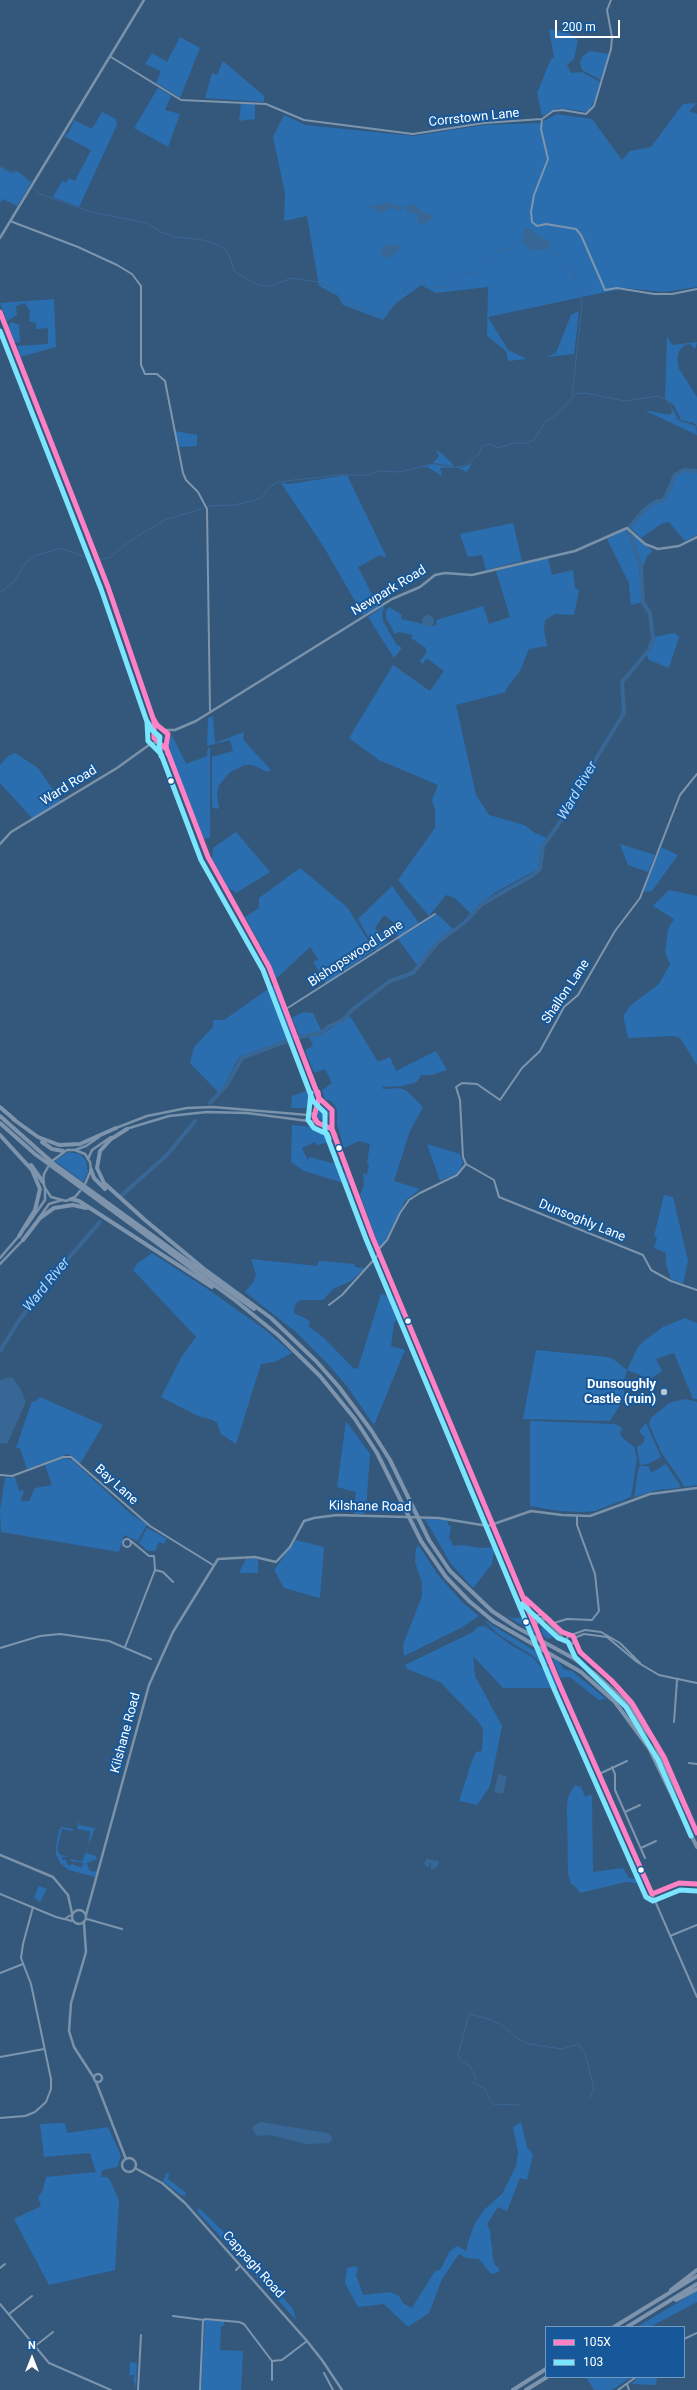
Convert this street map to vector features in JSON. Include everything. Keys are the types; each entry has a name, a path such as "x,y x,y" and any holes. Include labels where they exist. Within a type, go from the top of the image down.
{"highway":[{"path":"0,1107 52,1149 63,1151"},
{"path":"0,1116 40,1153 264,1316 316,1361"},
{"path":"13,1119 46,1142 59,1145 80,1144 116,1128"},
{"path":"0,1123 34,1154 236,1301 278,1335 320,1376 358,1423 389,1474 421,1541 450,1583 493,1621 581,1672 624,1712 658,1763 697,1847"},
{"path":"128,1129 111,1139 102,1147 97,1160 98,1172 107,1187 145,1220"},
{"path":"0,1135 32,1170 40,1189 35,1210 19,1236"},
{"path":"5,1141 36,1169 43,1182"},
{"path":"91,1170 98,1182 271,1318 316,1361 339,1387 371,1430 390,1460 428,1540 450,1571 492,1611 516,1627 573,1658 613,1689 636,1716 653,1740 688,1812"},
{"path":"71,1199 79,1201 222,1293 278,1335"},
{"path":"24,1238 45,1214 59,1207 77,1205 102,1217"},
{"path":"574,1639 580,1652 615,1684 639,1714 664,1757 697,1833"},
{"path":"652,1894 679,1883 697,1884"},
{"path":"651,2304 697,2270"},
{"path":"616,2326 697,2276"},
{"path":"629,2326 697,2284"},
{"path":"646,2316 697,2289"},
{"path":"513,2390 545,2370"},
{"path":"526,2390 545,2378"}],"main road":[{"path":"0,238 111,57 144,0"},
{"path":"0,312 98,559 154,721 154,738 156,742 161,744 167,750"},
{"name":"Newpark Road","path":"169,737 175,730 210,712 392,599 420,587 435,575 445,573 472,575 575,551 628,528 645,544 658,549 679,546 697,537"},
{"path":"154,721 161,729"},
{"path":"155,731 161,729 166,730 169,737 167,741 167,750 208,857 259,947 286,1009 319,1098 332,1110 332,1130 378,1252 539,1634"},
{"name":"Newpark Road","path":"166,730 175,730"},
{"name":"Ward Road","path":"149,745 154,738"},
{"path":"161,744 167,741"},
{"name":"Ward Road","path":"0,844 7,835 122,765 149,745 156,742"},
{"path":"318,1123 314,1113 319,1098"},
{"path":"316,1108 325,1105"},
{"path":"52,1161 63,1151 75,1150 86,1146 116,1128 148,1116 187,1108 218,1107 308,1115 314,1113"},
{"path":"85,1184 91,1170 88,1159 91,1151 97,1145 128,1129 169,1116 207,1112 303,1119 324,1124 332,1130"},
{"path":"324,1124 332,1118"},
{"path":"75,1150 88,1159"},
{"path":"0,1258 42,1207 46,1194 43,1182 44,1174 48,1167"},
{"path":"45,1188 51,1197 62,1200"},
{"path":"0,1264 24,1238 49,1204 71,1199 80,1191"},
{"name":"Kilshane Road","path":"86,1914 149,1686 173,1632 218,1559 246,1557 276,1562 290,1547 304,1521 314,1518 337,1515 401,1517 448,1519 475,1525 492,1525 532,1511 577,1516 598,1514 650,1494 697,1488"},
{"path":"523,1596 562,1632 570,1635 574,1639 570,1644 543,1618 531,1617"},
{"path":"531,1617 543,1614"},
{"path":"535,1626 540,1620 547,1621"},
{"path":"565,1640 570,1635"},
{"path":"549,1658 652,1894"},
{"path":"0,1855 53,1877 66,1891 71,1903 72,1921 78,1924 84,1931"},
{"path":"71,1903 78,1910 86,1914 84,1923 78,1924"},
{"path":"82,1911 87,1909"},
{"path":"72,1914 78,1910"},
{"name":"Cappagh Road","path":"84,1923 86,1952 71,2004 68,2022 74,2047 90,2069 101,2091 126,2159 122,2166 125,2171 132,2172 135,2168"},
{"name":"Cappagh Road","path":"90,2069 101,2076 101,2091"},
{"path":"94,2078 97,2074"},
{"path":"96,2082 101,2081"},
{"name":"Cappagh Road","path":"126,2159 132,2160 135,2168 162,2183 185,2203 307,2341 342,2390"}],"street":[{"path":"611,0 607,10 612,37 611,49 594,106 586,114 562,110 553,111 542,119 541,129 548,159 534,195 531,212 532,222 537,226 546,224 576,229 581,235 605,290 617,288 666,294 697,289"},
{"name":"Corrstown Lane","path":"111,57 181,100 266,104 304,120 413,134 484,123 542,119"},
{"path":"10,221 78,247 117,265 132,274 141,286 141,365 145,374 157,374 165,381 183,473 186,480 198,492 207,508 210,712"},
{"name":"Shallon Lane","path":"466,1164 462,1152 460,1100 457,1086 468,1083 477,1084 500,1100 522,1068 540,1051 564,1007 578,995 615,931 640,898 680,796 697,774"},
{"name":"Bishopswood Lane","path":"286,1009 435,914"},
{"path":"329,1305 342,1295 378,1252 387,1240 400,1213 409,1200 420,1192 457,1175 466,1164"},
{"name":"Dunsoghly Lane","path":"466,1164 494,1180 497,1195 506,1201 643,1256 651,1270 678,1284 697,1290"},
{"name":"Bay Lane","path":"0,1475 12,1476 63,1457 71,1457 150,1526 213,1565"},
{"path":"554,1623 567,1619 592,1620 599,1612 595,1574 577,1525 577,1516"},
{"path":"125,1647 155,1570 154,1556 148,1556 134,1544 126,1539 123,1542 126,1546 134,1544"},
{"path":"155,1570 163,1572 173,1582"},
{"path":"570,1635 585,1630 601,1632 620,1643 640,1664"},
{"path":"0,1648 40,1636 60,1634 98,1639 125,1647 151,1659"},
{"path":"574,1639 584,1634 607,1637 640,1664 660,1675 677,1680 697,1683"},
{"path":"674,1722 677,1680"},
{"path":"599,1774 627,1761"},
{"path":"689,1764 697,1764"},
{"path":"612,1768 615,1774 614,1787 645,1858"},
{"path":"625,1812 640,1806"},
{"path":"641,1848 656,1841"},
{"path":"0,1894 72,1921"},
{"path":"652,1894 697,1996"},
{"path":"0,2118 29,2115 39,2109 46,2102 51,2084 31,1984 23,1964 21,1951 33,1907"},
{"path":"65,1918 72,1914"},
{"path":"86,1919 122,1928"},
{"path":"670,1936 697,1925"},
{"path":"0,1973 23,1964"},
{"path":"0,2057 44,2049"},
{"path":"0,2268 5,2264"},
{"path":"236,2270 240,2266"},
{"path":"9,2314 32,2296"},
{"path":"0,2304 34,2347 54,2365 105,2389 111,2390"},
{"path":"173,2316 204,2320 225,2320 242,2323 272,2362 272,2380"},
{"path":"200,2390 204,2320"},
{"path":"34,2347 53,2332"},
{"path":"685,2339 697,2333"},
{"path":"138,2390 141,2335"},
{"path":"272,2362 282,2360 307,2341"},
{"path":"324,2373 333,2390"},
{"path":"618,2390 635,2378"},
{"path":"627,2384 629,2390"}],"shaded area":[{"path":"549,29 569,33 578,40 574,59 567,65 571,73 582,72 600,82 595,100 588,112 558,108 542,116 537,93 551,59 554,58"},
{"path":"180,37 200,48 180,98 156,83 161,71 145,64 152,53 167,62"},
{"path":"590,51 609,54 601,80 582,70 580,62 583,56"},
{"path":"223,61 264,96 264,102 205,98 212,73 217,75"},
{"path":"158,88 171,96 165,110 180,114 168,147 134,128"},
{"path":"241,103 255,104 255,119 239,121"},
{"path":"697,103 689,111 697,114 697,287 664,292 625,288 488,317 508,350 527,359 508,361 506,351 487,336 488,287 436,293 421,285 395,304 383,320 343,305 338,296 319,286 307,216 284,221 285,193 273,137 284,115 305,125 414,136 484,125 540,123 557,114 592,119 622,160 630,151 651,147 683,104"},
{"path":"102,112 116,119 117,125 79,207 53,197 62,181 66,183 69,178 75,181 91,150 64,136 69,132 74,120 92,129"},
{"path":"0,167 11,173 18,172 31,183 17,206 3,199 0,203"},
{"path":"386,203 404,207 400,210 391,208 382,213 368,207"},
{"path":"409,204 413,204 423,212 434,215 435,217 420,226 416,214 406,212 405,207"},
{"path":"529,228 541,238 550,241 552,248 531,251 523,242 524,229"},
{"path":"396,244 401,247 398,252 386,258 381,255 381,249 387,245"},
{"path":"54,299 56,347 20,357 17,346 48,344 48,328 36,329 36,323 29,321 30,311 25,303 16,306 17,315 7,321 0,303"},
{"path":"579,311 574,354 547,357 556,353 571,315"},
{"path":"11,322 19,325 20,343 14,342 8,326"},
{"path":"667,336 672,345 697,342 695,349 690,344 685,345 679,351 677,359 679,369 697,397 697,426 694,423 681,420 674,405 665,399"},
{"path":"674,409 677,420 696,426 697,435 644,410 670,415"},
{"path":"175,431 197,435 197,446 179,447"},
{"path":"436,450 444,455 454,466 433,463 439,456"},
{"path":"472,463 467,472 456,467 440,468 442,476 427,467 420,468 433,464 458,467 462,468"},
{"path":"685,469 697,470 697,535 685,541 669,522 661,524 641,538 630,527 653,502 662,500 666,495 670,482 677,473"},
{"path":"347,475 386,556 384,557 380,555 358,567 378,606 363,615 322,544 281,483 290,484"},
{"path":"513,523 522,561 486,570 482,555 468,557 460,534"},
{"path":"627,529 639,566 642,602 631,605 629,583 607,539"},
{"path":"629,532 653,551 647,556 643,567"},
{"path":"548,558 552,575 573,570 575,588 579,590 574,615 555,614 545,620 544,631 547,646 529,649 520,671 506,689 506,692 456,705 476,795 489,815 524,825 535,833 547,838 540,852 538,869 496,892 481,903 471,914 455,898 446,895 429,916 398,880 435,828 435,810 432,800 438,785 379,760 349,738 393,665 430,691 444,671 429,660 426,659 423,664 420,661 426,653 426,648 411,638 413,635 399,632 395,634 386,618 386,611 389,607 402,615 401,619 432,626 437,625 436,620 483,606 489,624 510,617 496,571"},
{"path":"385,605 382,613 383,621 396,644 402,648 394,658 368,617"},
{"path":"428,615 432,617 434,621 432,625 428,627 424,625 422,621 424,617"},
{"path":"674,633 679,637 669,668 649,660 647,655 654,637"},
{"path":"213,716 215,743 244,732 243,739 271,770 268,772 253,765 245,765 230,772 219,785 217,794 219,808 216,809 212,807 212,757 233,751 230,740 207,746 208,718"},
{"path":"172,735 186,764 207,756 208,748 210,748 210,838 203,839 178,776 168,743"},
{"path":"15,753 38,768 61,801 32,818 0,783 0,765 8,756"},
{"path":"236,832 270,872 236,893 228,888 212,858 213,848"},
{"path":"620,844 655,855 648,872 628,865"},
{"path":"661,847 678,855 652,891 643,892"},
{"path":"300,868 347,907 374,950 326,983 313,962 318,959 310,947 276,979 264,951 245,917 259,908 259,898"},
{"path":"392,886 419,923 399,936 395,933 400,927 384,915 375,928 388,941 376,951 358,919"},
{"path":"669,890 697,896 697,1065 680,1038 674,1036 628,1038 624,1020 624,1015 631,1005 659,984 670,964 665,952 668,929 674,919 653,906"},
{"path":"437,914 454,930 442,937 418,966 398,939"},
{"path":"274,985 294,1037 239,1057 223,1087 218,1092 190,1063 194,1047 213,1027 213,1020 224,1020"},
{"path":"303,1012 313,1013 322,1032 299,1035 292,1018"},
{"path":"350,1016 378,1062 390,1057 396,1071 436,1051 447,1070 432,1075 421,1075 417,1082 403,1086 382,1087 383,1089 400,1088 407,1091 423,1107 410,1131 394,1181 420,1189 405,1201 383,1244 379,1247 360,1195 364,1185 363,1173 367,1175 370,1144 359,1141 344,1148 337,1124 337,1109 332,1102 325,1099 322,1090 332,1083 325,1069 314,1073 305,1050 313,1046 309,1036 321,1035"},
{"path":"310,1090 312,1108 291,1108 292,1096"},
{"path":"325,1108 328,1109 328,1119 321,1120 318,1119 317,1112 318,1109"},
{"path":"292,1125 312,1127 322,1133 330,1142 317,1145 315,1142 302,1148 308,1160 310,1157 343,1166 342,1171 346,1174 350,1185 304,1171 291,1162"},
{"path":"427,1144 460,1154 463,1163 458,1173 440,1181"},
{"path":"68,1152 80,1154 86,1161 88,1172 83,1182 55,1161"},
{"path":"664,1195 673,1197 688,1261 683,1284 671,1279 666,1264 666,1253 654,1248 657,1237 654,1236"},
{"path":"152,1253 206,1288 264,1329 292,1353 274,1362 261,1364 236,1444 221,1434 217,1423 213,1420 198,1416 161,1397 182,1356 196,1337 133,1270 138,1263"},
{"path":"251,1259 317,1266 319,1261 354,1264 355,1267 365,1268 351,1281 333,1289 323,1300 301,1300 296,1303 294,1310 294,1313 310,1321 308,1326 324,1338 354,1369 358,1368 381,1294 394,1297 402,1314 394,1323 391,1346 405,1350 374,1425 347,1386 327,1363 296,1332 245,1292 254,1281 256,1275"},
{"path":"685,1318 697,1323 697,1399 693,1399 674,1353 656,1359 662,1371 650,1379 627,1370 638,1347 663,1327"},
{"path":"536,1350 607,1357 613,1359 627,1370 623,1385 625,1397 610,1421 523,1419"},
{"path":"12,1377 21,1390 26,1402 7,1444 0,1443 0,1380"},
{"path":"40,1397 103,1425 80,1464 68,1454 27,1469 20,1448 16,1448 32,1401 35,1402"},
{"path":"685,1399 697,1402 697,1485 685,1487 661,1452 649,1424 651,1418 669,1403"},
{"path":"346,1421 370,1454 366,1509 363,1514 354,1514 356,1492 337,1487"},
{"path":"530,1421 615,1424 622,1428 620,1434 634,1447 637,1458 631,1497 595,1511 560,1511 530,1506"},
{"path":"646,1423 661,1457 648,1464 640,1465 637,1447 643,1443 645,1438 639,1431"},
{"path":"64,1458 72,1460 132,1515 147,1524 138,1541 124,1535 119,1552 1,1532 0,1511 5,1478 15,1477 19,1491 24,1490 21,1501 29,1501 35,1488 52,1485 45,1465"},
{"path":"666,1464 680,1485 679,1488 657,1490 634,1497 639,1466 649,1466 651,1473"},
{"path":"425,1519 447,1520 448,1525 451,1526 449,1540 451,1540 453,1546 463,1545 480,1548 495,1547 492,1564 473,1588 451,1564"},
{"path":"147,1528 167,1539 164,1544 159,1542 155,1551 148,1551 139,1543"},
{"path":"296,1540 324,1547 320,1598 284,1588 274,1570"},
{"path":"419,1546 438,1575 463,1603 479,1616 461,1628 404,1656 403,1645 422,1596 422,1583 415,1562 416,1548"},
{"path":"246,1559 258,1559 258,1573 239,1573"},
{"path":"500,1612 511,1618 527,1618 535,1633"},
{"path":"484,1620 545,1657 548,1664 541,1664 533,1656 498,1634"},
{"path":"541,1622 556,1636 548,1639 545,1637 542,1634"},
{"path":"485,1626 511,1645 532,1657 542,1668 549,1666 558,1688 503,1688 473,1656 475,1676 502,1726 490,1786 477,1805 459,1801 473,1758 476,1752 482,1751 483,1729 478,1721 440,1682 407,1669 405,1665 473,1632 477,1627"},
{"path":"552,1658 560,1663 563,1669 572,1671 606,1699 599,1700 570,1677 561,1678"},
{"path":"498,1774 507,1776 503,1794 494,1792"},
{"path":"575,1785 581,1787 585,1797 591,1794 592,1797 593,1872 623,1868 629,1878 633,1879 636,1878 639,1871 643,1880 641,1883 626,1882 580,1893 576,1887 571,1884 568,1873 567,1808 568,1797"},
{"path":"79,1819 79,1825 95,1828 86,1853 96,1856 97,1859 87,1863 89,1870 94,1872 97,1870 95,1877 69,1870 61,1864 56,1855 59,1830 62,1827 73,1829 73,1831 62,1829 57,1849 60,1855 69,1856 62,1857 62,1860 66,1860 68,1866 72,1864 82,1868 83,1863 71,1861 71,1859 82,1862 89,1844 90,1831 77,1829"},
{"path":"426,1859 439,1861 438,1866 431,1870 431,1862 428,1868 424,1864"},
{"path":"39,1886 47,1889 40,1902 34,1897"},
{"path":"261,2122 328,2133 332,2137 329,2143 306,2144 271,2135 257,2136 252,2129 254,2125"},
{"path":"521,2122 527,2147 533,2155 527,2180 520,2178 507,2211 498,2207 487,2224 490,2231 493,2259 495,2265 499,2268 499,2272 491,2274 479,2259 466,2258 459,2254 442,2279 429,2313 408,2327 384,2304 358,2307 345,2283 347,2268 355,2266 358,2269 356,2275 363,2295 390,2292 399,2296 403,2303 412,2308 435,2271 440,2270 450,2251 457,2246 467,2251 467,2245 475,2223 485,2209 502,2194 516,2166 518,2153 513,2127"},
{"path":"65,2123 67,2133 108,2127 121,2156 117,2167 103,2170 101,2174 102,2177 107,2177 111,2182 119,2201 115,2270 49,2285 14,2219 41,2206 38,2197 43,2190 46,2177 96,2172 90,2153 44,2157 40,2124"},
{"path":"167,2173 169,2173 168,2179 186,2193 185,2196 181,2195 163,2181"},
{"path":"199,2208 234,2242 293,2309 296,2320 197,2211"},
{"path":"697,2291 697,2302 652,2326 639,2326"},
{"path":"205,2321 224,2321 224,2326 221,2326 220,2350 243,2351 241,2390 201,2390"},
{"path":"130,2362 137,2363 136,2387 133,2379 135,2375 130,2375 129,2380"},
{"path":"587,2378 630,2378 612,2390 594,2390"},
{"path":"637,2378 657,2378 656,2385 632,2384"}],"waterway":[{"path":"0,166 10,171 18,172 32,182"},
{"path":"33,188 40,194 91,212 147,223 161,232 176,237 203,240 215,244 225,249 229,255 235,272 258,285 270,286 292,278 318,282 335,291 349,304 380,315 401,299 403,291 414,284 422,281 430,287 437,288 452,285 461,275 474,272 489,262 495,252 514,247 523,242"},
{"path":"552,248 575,272 574,280 582,305 572,396"},
{"path":"208,506 234,505 256,500 262,497 269,488 277,482 338,475 368,475 379,471 400,472 431,464 449,467 464,466 479,454 482,446 490,444 498,448 513,443 527,443 534,440 546,421 553,417 576,394 585,393 625,401 658,396 667,400 678,420 697,427"},
{"name":"Ward River","path":"300,1037 322,1033 328,1027 343,1020 353,1009 390,981 413,973 437,943 465,922 482,904 533,875 540,869 543,846 568,811 580,785 624,713 622,682 649,650 653,639 650,613 643,603 641,567 628,529 644,510 657,501 662,501 665,498 675,475 684,470 697,471"},
{"path":"0,593 15,580 23,566 34,556 61,548 95,560 109,558 131,540 165,520 204,508"},
{"name":"Ward River","path":"210,1103 226,1086 242,1058 293,1039"},
{"name":"Ward River","path":"122,1195 168,1154 195,1121"},
{"name":"Ward River","path":"0,1351 18,1322 51,1278 100,1222"},
{"path":"495,1545 498,1541"},
{"path":"518,2105 492,2104 485,2089 473,2083 476,2079 470,2066 460,2060 458,2055 469,2014 486,2018 502,2025 517,2038 529,2044 562,2049 578,2044 585,2053 594,2089 590,2098"}],"tunnel":[{"path":"539,1634 549,1658"}],"transit line":[{"name":"105X","path":"0,312 108,587 154,721 154,738 167,750 208,857 269,967 319,1098 332,1110 332,1129 372,1236 561,1688 652,1894"},
{"name":"103","path":"0,331 101,589 147,722 148,741 161,754 201,860 263,970 313,1101 325,1113 325,1131 366,1239 555,1691 646,1897 653,1901 680,1890 697,1891"},
{"name":"105X","path":"153,718 157,725 168,734 166,746 168,754"},
{"name":"103","path":"147,721 152,730 160,737 159,746 161,756"},
{"name":"105X","path":"318,1092 319,1098 314,1117 318,1123 332,1129 335,1136"},
{"name":"103","path":"311,1093 308,1120 314,1128 327,1134 329,1139"},
{"name":"105X","path":"526,1599 562,1632 573,1636 580,1652 611,1680 632,1703 664,1757 697,1833"},
{"name":"103","path":"522,1604 558,1638 568,1642 575,1657 626,1707 658,1760 691,1836"},
{"name":"105X","path":"652,1894 679,1883 697,1884"}],"place":[{"name":"Dunsoughly Castle (ruin)","path":"664,1392"}]}
